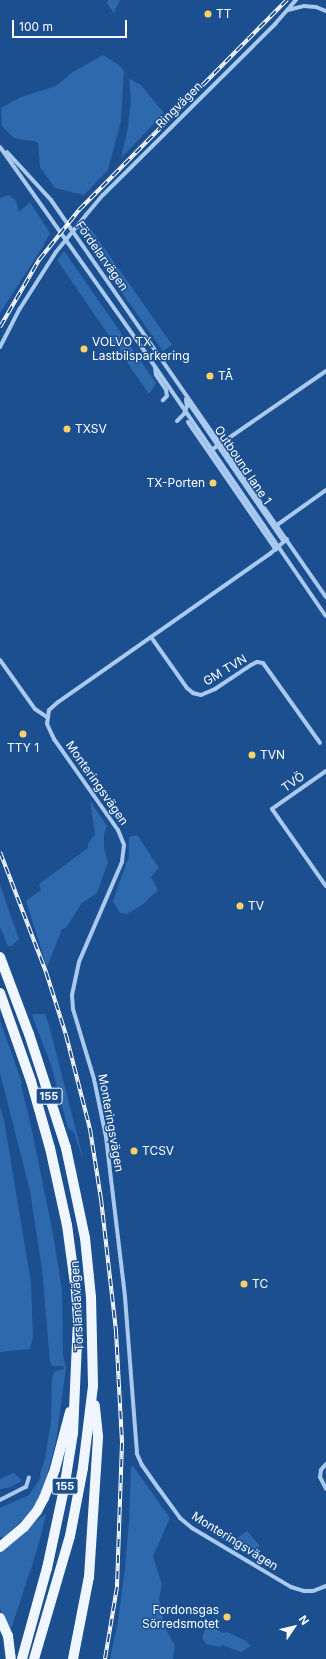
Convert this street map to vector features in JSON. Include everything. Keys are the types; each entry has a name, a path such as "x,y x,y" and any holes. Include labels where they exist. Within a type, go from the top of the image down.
{"main road":[{"name":"Torslandavägen","path":"0,957 29,1034 66,1148 87,1259 92,1312 93,1386 83,1468 70,1536 34,1659"},
{"name":"Torslandavägen","path":"0,993 30,1081 50,1148 64,1208 76,1292 78,1344 73,1433 64,1489 47,1568 22,1659"},
{"path":"73,1659 89,1577 98,1436 93,1386"},
{"path":"0,1547 24,1527 37,1511 44,1498 55,1469 76,1387"},
{"path":"0,1618 8,1636 11,1659"}],"street":[{"name":"Ringvägen","path":"0,347 19,310 56,252 103,195 288,11 296,0"},
{"path":"288,11 304,6 316,7 326,11"},
{"name":"Fördelarvägen","path":"0,146 185,410 200,432 210,451"},
{"name":"Fördelarvägen","path":"0,146 51,200 180,384 220,444"},
{"name":"Fördelarvägen","path":"155,367 156,376 166,390 167,396 163,400"},
{"path":"210,451 326,371"},
{"name":"Fördelarvägen","path":"180,384 186,399 185,410"},
{"name":"Outbound lane 1","path":"186,399 220,444 285,540"},
{"path":"185,410 183,417 177,421 188,422 195,425"},
{"path":"188,422 326,616"},
{"path":"220,444 277,525 285,540 326,596"},
{"path":"277,525 324,492 326,498"},
{"path":"0,660 35,709 47,717 48,710 58,702 277,549 285,540"},
{"name":"GM TVN","path":"151,637 187,688 193,693 201,695 215,689 251,665 257,662 264,663 320,743"},
{"name":"Monteringsvägen","path":"47,717 50,732 118,830 124,845 122,862 79,962 72,995 73,1009 94,1078 106,1137 124,1297 137,1454 142,1466 186,1524 291,1587 309,1591 326,1586"},
{"name":"TVÖ","path":"326,771 272,808 326,886"},
{"path":"326,1464 321,1470 320,1477 326,1489"},
{"path":"0,1500 26,1488 29,1477"}],"shaded area":[{"path":"108,0 120,0 114,13 107,3"},
{"path":"103,55 120,66 124,71 121,121 108,170 84,195 55,188 40,167 38,142 14,138 2,126 1,108 21,97 56,86 73,72"},
{"path":"129,79 141,85 164,113 121,158 128,127 131,100"},
{"path":"9,195 16,201 19,212 30,202 50,233 0,313 0,198"},
{"path":"86,222 172,345 163,351 77,228"},
{"path":"64,251 156,383 149,394 57,260"},
{"path":"90,801 107,826 104,834 104,848 108,862 97,893 82,903 66,928 62,929 47,967 26,901 41,890 39,884 88,848 88,844 95,834"},
{"path":"137,835 159,868 151,877 158,890 143,904 127,914 120,913 113,901 129,856 129,837"},
{"path":"0,885 19,939 12,946 8,946 0,927"},
{"path":"45,1014 49,1025 84,1162 74,1133 68,1128 51,1065 32,1015"},
{"path":"0,1020 22,1083 21,1085 53,1234 62,1290 63,1355 66,1368 56,1441 44,1487 36,1503 24,1519 4,1537 0,1537 0,1508 29,1495 41,1477 40,1474 45,1459 51,1421 52,1377 55,1371 64,1369 63,1366 52,1366 50,1362 42,1269 30,1191 0,1073"},
{"path":"0,1107 4,1120 31,1283 33,1337 30,1349 0,1352"},
{"path":"133,1466 170,1518 153,1556 162,1585 159,1598 165,1628 175,1646 173,1659 110,1659 118,1622 125,1567 129,1521 131,1467"},
{"path":"14,1473 22,1481 8,1488 0,1489 0,1479"},
{"path":"46,1514 38,1547 11,1629 0,1609 0,1552 13,1543 36,1521"},
{"path":"247,1531 259,1545 259,1547 253,1551 238,1547 219,1538 226,1535 232,1542"},
{"path":"209,1621 217,1625 215,1627 217,1630 224,1633 227,1632 246,1641 251,1646 241,1652 222,1645 219,1647 206,1644 202,1637"}],"railway":[{"path":"0,327 39,260 79,210 287,0"},
{"path":"0,852 46,972 66,1035 90,1129 101,1199 116,1331 122,1443 117,1587 105,1659"}],"place":[{"name":"TT","path":"208,14"},
{"name":"VOLVO TX Lastbilsparkering","path":"84,349"},
{"name":"TÅ","path":"210,376"},
{"name":"TXSV","path":"67,429"},
{"name":"TX-Porten","path":"213,483"},
{"name":"TTY 1","path":"23,734"},
{"name":"TVN","path":"252,755"},
{"name":"TV","path":"240,906"},
{"name":"TCSV","path":"134,1151"},
{"name":"TC","path":"244,1284"},
{"name":"Fordonsgas Sörredsmotet","path":"227,1617"}]}
